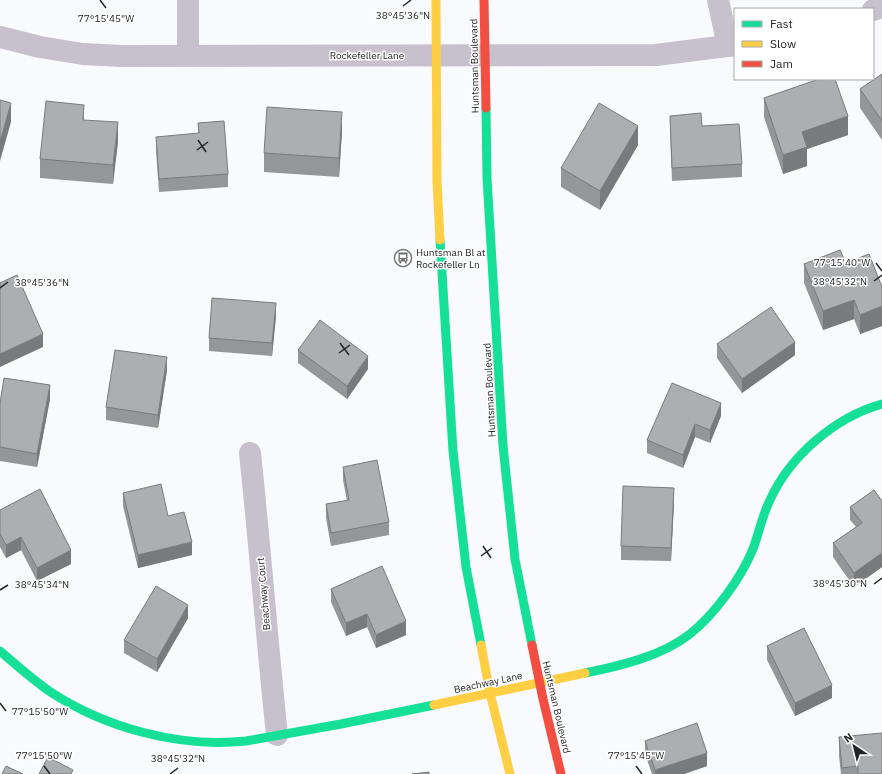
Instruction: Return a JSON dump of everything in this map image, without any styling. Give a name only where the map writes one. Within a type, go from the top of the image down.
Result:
[{"type":"street","points":[[188,0],[188,55]]},
{"type":"street","points":[[436,0],[437,181],[453,451],[466,567],[490,693],[510,774]]},
{"type":"street","name":"Huntsman Boulevard","points":[[484,0],[487,178],[503,446],[516,559],[540,682],[561,774]]},
{"type":"street","points":[[718,0],[731,46]]},
{"type":"street","name":"Rockefeller Lane","points":[[0,36],[40,47],[82,54],[122,56],[656,55],[731,46]]},
{"type":"street","name":"Beachway Lane","points":[[0,651],[37,683],[69,703],[103,720],[139,732],[189,741],[234,742],[342,725],[628,663],[656,652],[688,636],[714,611],[734,586],[752,550],[771,498],[785,474],[800,456],[828,431],[860,411],[882,404]]},
{"type":"street","name":"Beachway Court","points":[[250,453],[277,735]]},
{"type":"building","points":[[882,74],[882,121],[860,89]]},
{"type":"building","points":[[816,80],[835,80],[848,116],[802,132],[807,147],[783,155],[764,98]]},
{"type":"building","points":[[0,100],[11,103],[0,142]]},
{"type":"building","points":[[46,101],[84,105],[83,120],[118,122],[113,165],[40,159]]},
{"type":"building","points":[[599,103],[638,126],[600,191],[561,168]]},
{"type":"building","points":[[267,107],[342,112],[339,158],[264,153]]},
{"type":"building","points":[[701,113],[702,126],[739,124],[742,164],[672,168],[670,116]]},
{"type":"building","points":[[224,121],[228,174],[159,179],[156,137],[199,133],[198,123]]},
{"type":"building","points":[[840,250],[846,263],[869,254],[882,287],[882,306],[860,315],[854,300],[823,311],[804,264]]},
{"type":"building","points":[[17,275],[43,334],[0,354],[0,283]]},
{"type":"building","points":[[212,298],[276,303],[272,343],[209,338]]},
{"type":"building","points":[[771,307],[795,342],[742,379],[717,344]]},
{"type":"building","points":[[320,320],[368,356],[347,386],[298,350]]},
{"type":"building","points":[[115,350],[167,357],[158,415],[106,407]]},
{"type":"building","points":[[4,378],[50,385],[37,454],[0,447],[0,403]]},
{"type":"building","points":[[672,383],[721,403],[710,430],[695,424],[683,455],[647,440]]},
{"type":"building","points":[[377,460],[389,522],[331,533],[326,504],[349,500],[343,467]]},
{"type":"building","points":[[161,484],[168,516],[184,512],[192,542],[138,555],[123,493]]},
{"type":"building","points":[[623,486],[674,488],[671,548],[621,546]]},
{"type":"building","points":[[40,489],[71,550],[37,568],[21,537],[6,545],[0,534],[0,510]]},
{"type":"building","points":[[874,490],[882,501],[882,553],[854,573],[833,543],[862,523],[850,507]]},
{"type":"building","points":[[382,566],[406,621],[376,635],[367,614],[346,623],[331,589]]},
{"type":"building","points":[[156,586],[188,605],[157,659],[124,640]]},
{"type":"building","points":[[804,628],[832,685],[795,703],[767,646]]},
{"type":"building","points":[[697,723],[707,753],[655,770],[645,741]]},
{"type":"building","points":[[882,733],[882,774],[858,774],[858,766],[842,768],[839,737]]},
{"type":"building","points":[[48,757],[73,770],[71,774],[39,774]]},
{"type":"building","points":[[6,766],[23,774],[2,774]]},
{"type":"building","points":[[429,772],[429,774],[412,774]]},
{"type":"traffic: fast","points":[[486,108],[487,178],[503,446],[515,559],[532,645]]},
{"type":"traffic: fast","points":[[440,240],[453,451],[466,567],[481,645]]},
{"type":"traffic: fast","points":[[585,673],[612,667],[654,654],[679,642],[699,626],[718,606],[742,572],[753,549],[770,500],[789,468],[816,440],[831,428],[847,418],[882,404]]},
{"type":"traffic: fast","points":[[0,651],[30,677],[49,691],[71,704],[118,725],[169,738],[195,741],[246,741],[434,705]]},
{"type":"traffic: slow","points":[[436,0],[437,181],[440,240]]},
{"type":"traffic: slow","points":[[481,645],[490,693],[510,774]]},
{"type":"traffic: slow","points":[[434,705],[585,673]]},
{"type":"traffic: jam","points":[[484,0],[486,108]]},
{"type":"traffic: jam","points":[[532,645],[561,774]]},
{"type":"place","name":"Huntsman Bl at Rockefeller Ln","points":[[403,258]]}]
